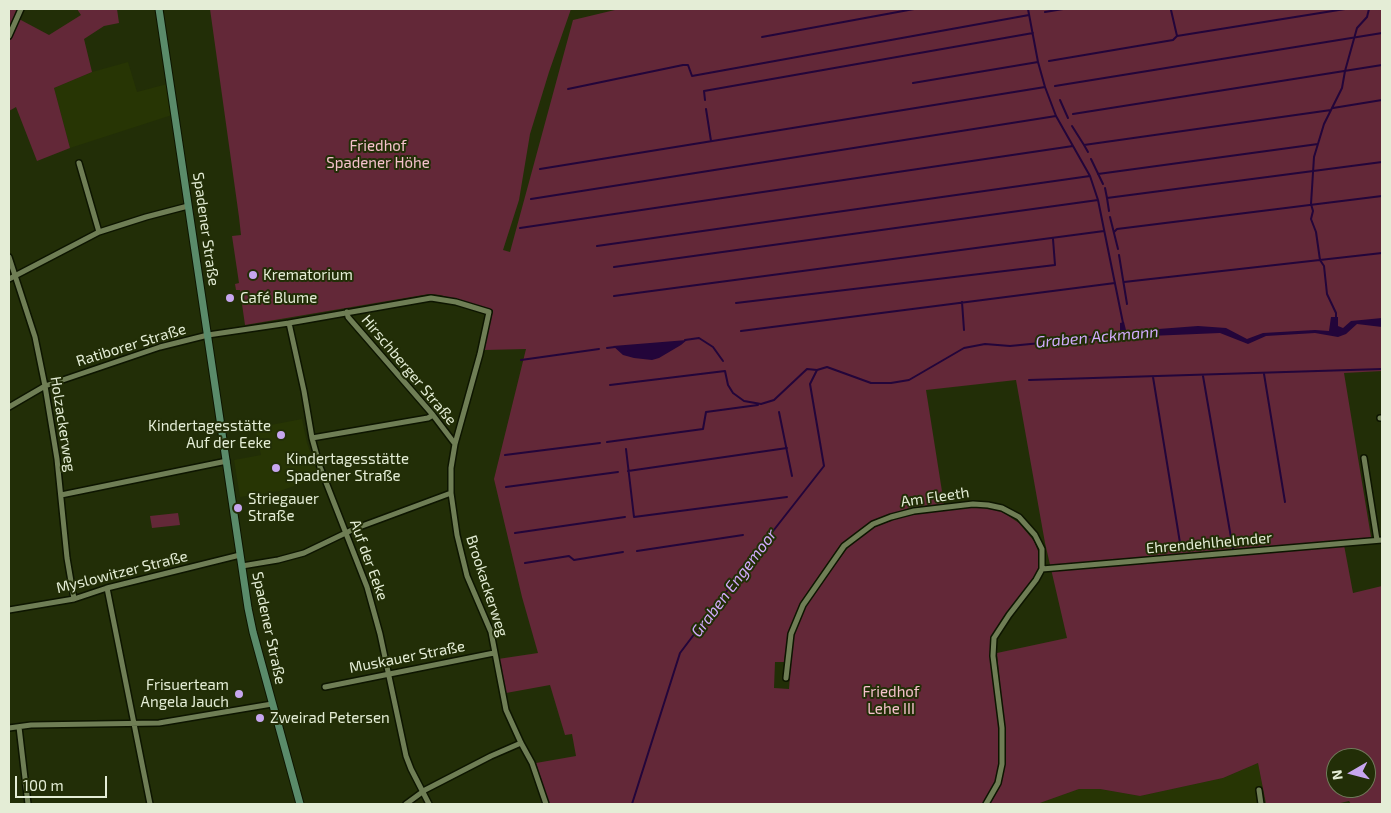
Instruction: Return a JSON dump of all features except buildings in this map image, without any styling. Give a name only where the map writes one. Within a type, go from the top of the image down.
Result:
[{"type":"street","points":[[9,36],[20,9]]},
{"type":"street","name":"Spadener Straße","points":[[159,9],[253,632],[300,804]]},
{"type":"street","points":[[79,163],[99,232]]},
{"type":"street","points":[[9,278],[99,232],[146,216],[188,206]]},
{"type":"street","name":"Holzackerweg","points":[[9,257],[36,337],[56,450],[67,558],[74,599]]},
{"type":"street","name":"Ratiborer Straße","points":[[9,407],[45,386],[160,347],[208,335],[431,298],[456,302],[489,312]]},
{"type":"street","name":"Hirschberger Straße","points":[[347,312],[348,317],[433,415],[454,444]]},
{"type":"street","name":"Brookackerweg","points":[[489,312],[480,354],[454,444],[450,468],[451,493],[456,535],[467,576],[491,632],[506,710],[521,744],[532,763],[546,804]]},
{"type":"street","name":"Auf der Eeke","points":[[289,323],[312,438],[320,468],[368,587],[406,756],[410,769],[429,804]]},
{"type":"street","points":[[312,438],[428,418],[433,415]]},
{"type":"street","name":"Ehrendehlhelmder","points":[[1042,569],[1380,540],[1364,458]]},
{"type":"street","points":[[61,495],[226,461]]},
{"type":"street","points":[[242,566],[278,560],[304,553],[354,529],[451,493]]},
{"type":"street","name":"Am Fleeth","points":[[786,678],[791,634],[803,604],[844,546],[873,524],[914,511],[943,507],[973,504],[1002,508],[1019,517],[1035,535],[1042,549],[1042,569]]},
{"type":"street","name":"Myslowitzer Straße","points":[[9,610],[74,599],[106,588],[240,555]]},
{"type":"street","points":[[986,804],[998,783],[1002,764],[1002,728],[992,656],[994,638],[1042,569]]},
{"type":"street","points":[[106,588],[150,804]]},
{"type":"street","name":"Muskauer Straße","points":[[325,687],[494,652]]},
{"type":"street","points":[[9,728],[159,723],[272,704]]},
{"type":"street","points":[[19,727],[28,804]]},
{"type":"street","points":[[406,804],[422,792],[491,756],[521,744]]},
{"type":"street","points":[[1259,790],[1261,804]]},
{"type":"shaded area","points":[[128,62],[137,92],[167,84],[172,115],[70,148],[54,88],[92,72]]},
{"type":"shaded area","points":[[1331,317],[1338,317],[1338,326],[1343,328],[1351,321],[1382,318],[1382,327],[1357,324],[1346,334],[1338,337],[1315,333],[1266,336],[1248,344],[1220,333],[1126,337],[1120,331],[1120,323],[1124,322],[1126,330],[1132,331],[1198,326],[1226,328],[1247,339],[1263,333],[1329,331]]},
{"type":"shaded area","points":[[687,340],[659,358],[652,360],[623,355],[613,346]]},
{"type":"shaded area","name":"Kindertagesstätte Spadener Straße","points":[[302,419],[307,443],[319,477],[280,491],[240,497],[234,460],[261,455],[255,428]]},
{"type":"shaded area","points":[[1258,763],[1266,804],[1037,804],[1079,789],[1100,789],[1140,796],[1223,778]]},
{"type":"green space","points":[[9,9],[23,9],[19,19],[49,35],[81,15],[77,9],[117,9],[119,23],[104,26],[84,39],[92,72],[54,88],[70,148],[37,161],[16,107],[9,111]]},
{"type":"green space","points":[[210,9],[571,9],[530,134],[519,200],[503,250],[510,252],[573,20],[619,9],[1382,9],[1382,371],[1344,373],[1372,543],[1344,545],[1353,593],[1382,586],[1382,804],[1351,804],[1349,801],[1336,804],[1266,804],[1258,763],[1223,778],[1140,796],[1100,789],[1079,789],[1037,804],[989,804],[1000,783],[1004,729],[997,653],[1067,638],[1045,543],[1016,380],[926,390],[944,504],[912,507],[874,521],[840,545],[802,600],[788,634],[784,662],[775,662],[774,688],[789,689],[793,634],[805,606],[849,546],[874,527],[910,514],[974,506],[1001,511],[1019,523],[1034,541],[1040,556],[1034,578],[1006,613],[992,638],[990,657],[1000,728],[1000,763],[997,779],[983,803],[549,804],[536,763],[576,756],[572,734],[565,735],[550,685],[506,693],[498,659],[538,653],[522,597],[494,479],[526,349],[484,350],[493,310],[440,295],[429,294],[245,325],[240,290],[236,290],[235,284],[239,283],[232,236],[241,235]]},
{"type":"green space","points":[[178,513],[180,525],[152,528],[150,516]]},
{"type":"waterway","points":[[762,37],[914,9]]},
{"type":"waterway","points":[[1028,9],[1038,62],[1045,87],[1056,116],[1090,176],[1098,200],[1123,323]]},
{"type":"waterway","points":[[1045,12],[1063,9]]},
{"type":"waterway","points":[[1049,61],[1173,40],[1177,36],[1345,9]]},
{"type":"waterway","points":[[1336,319],[1336,313],[1327,294],[1324,266],[1320,260],[1316,232],[1311,219],[1313,211],[1311,204],[1314,157],[1324,124],[1342,88],[1357,28],[1367,17],[1369,9]]},
{"type":"waterway","points":[[1171,10],[1177,36]]},
{"type":"waterway","points":[[568,89],[683,65],[688,65],[692,76],[1029,15]]},
{"type":"waterway","points":[[705,100],[704,91],[1033,33]]},
{"type":"waterway","points":[[1055,86],[1382,33]]},
{"type":"waterway","points":[[913,83],[1038,62]]},
{"type":"waterway","points":[[1073,114],[1382,65]]},
{"type":"waterway","points":[[540,169],[1045,87]]},
{"type":"waterway","points":[[1060,100],[1068,118]]},
{"type":"waterway","points":[[1333,108],[1382,100]]},
{"type":"waterway","points":[[706,109],[711,141]]},
{"type":"waterway","points":[[1088,152],[1084,145],[1331,110]]},
{"type":"waterway","points":[[531,199],[1056,116]]},
{"type":"waterway","points":[[1072,126],[1084,145]]},
{"type":"waterway","points":[[1098,174],[1318,144]]},
{"type":"waterway","points":[[520,228],[1073,146]]},
{"type":"waterway","points":[[1091,159],[1103,184]]},
{"type":"waterway","points":[[1109,211],[1107,198],[1382,162]]},
{"type":"waterway","points":[[597,246],[1090,176]]},
{"type":"waterway","points":[[1105,188],[1107,198]]},
{"type":"waterway","points":[[1114,232],[1117,229],[1382,196]]},
{"type":"waterway","points":[[614,267],[1098,200]]},
{"type":"waterway","points":[[1110,217],[1118,249]]},
{"type":"waterway","points":[[614,296],[1104,231]]},
{"type":"waterway","points":[[736,303],[1055,265],[1053,239]]},
{"type":"waterway","points":[[1124,282],[1382,253]]},
{"type":"waterway","points":[[1119,255],[1127,304]]},
{"type":"waterway","points":[[741,331],[1115,283]]},
{"type":"waterway","points":[[962,302],[964,330]]},
{"type":"waterway","name":"Graben Ackmann","points":[[610,385],[725,371],[728,385],[733,393],[744,401],[761,404],[774,400],[807,369],[817,370],[827,367],[871,383],[891,383],[909,380],[964,348],[985,344],[1010,346],[1123,333]]},
{"type":"waterway","points":[[685,340],[699,338],[713,347],[723,361]]},
{"type":"waterway","points":[[607,348],[615,347]]},
{"type":"waterway","points":[[521,360],[599,349]]},
{"type":"waterway","points":[[1029,380],[1382,369]]},
{"type":"waterway","name":"Graben Engemoor","points":[[632,804],[680,653],[824,466],[810,384],[817,370]]},
{"type":"waterway","points":[[1264,374],[1285,502]]},
{"type":"waterway","points":[[1203,376],[1233,549]]},
{"type":"waterway","points":[[1153,377],[1181,549]]},
{"type":"waterway","points":[[607,442],[703,429],[706,412],[758,405]]},
{"type":"waterway","points":[[779,412],[792,476]]},
{"type":"waterway","points":[[505,455],[600,443]]},
{"type":"waterway","points":[[628,471],[787,448]]},
{"type":"waterway","points":[[626,449],[634,517],[787,497]]},
{"type":"waterway","points":[[506,487],[618,472]]},
{"type":"waterway","points":[[515,533],[625,517]]},
{"type":"waterway","points":[[637,551],[743,535]]},
{"type":"waterway","points":[[525,563],[569,556],[574,560],[623,552]]},
{"type":"place","name":"Krematorium","points":[[253,275]]},
{"type":"place","name":"Café Blume","points":[[230,298]]},
{"type":"place","name":"Kindertagesstätte Auf der Eeke","points":[[281,435]]},
{"type":"place","name":"Kindertagesstätte Spadener Straße","points":[[276,468]]},
{"type":"place","name":"Striegauer Straße","points":[[238,508]]},
{"type":"place","name":"Frisuerteam Angela Jauch","points":[[239,694]]},
{"type":"place","name":"Zweirad Petersen","points":[[260,718]]},
{"type":"park label","name":"Friedhof Spadener Höhe","points":[[378,154]]},
{"type":"park label","name":"Friedhof Lehe III","points":[[891,700]]}]
